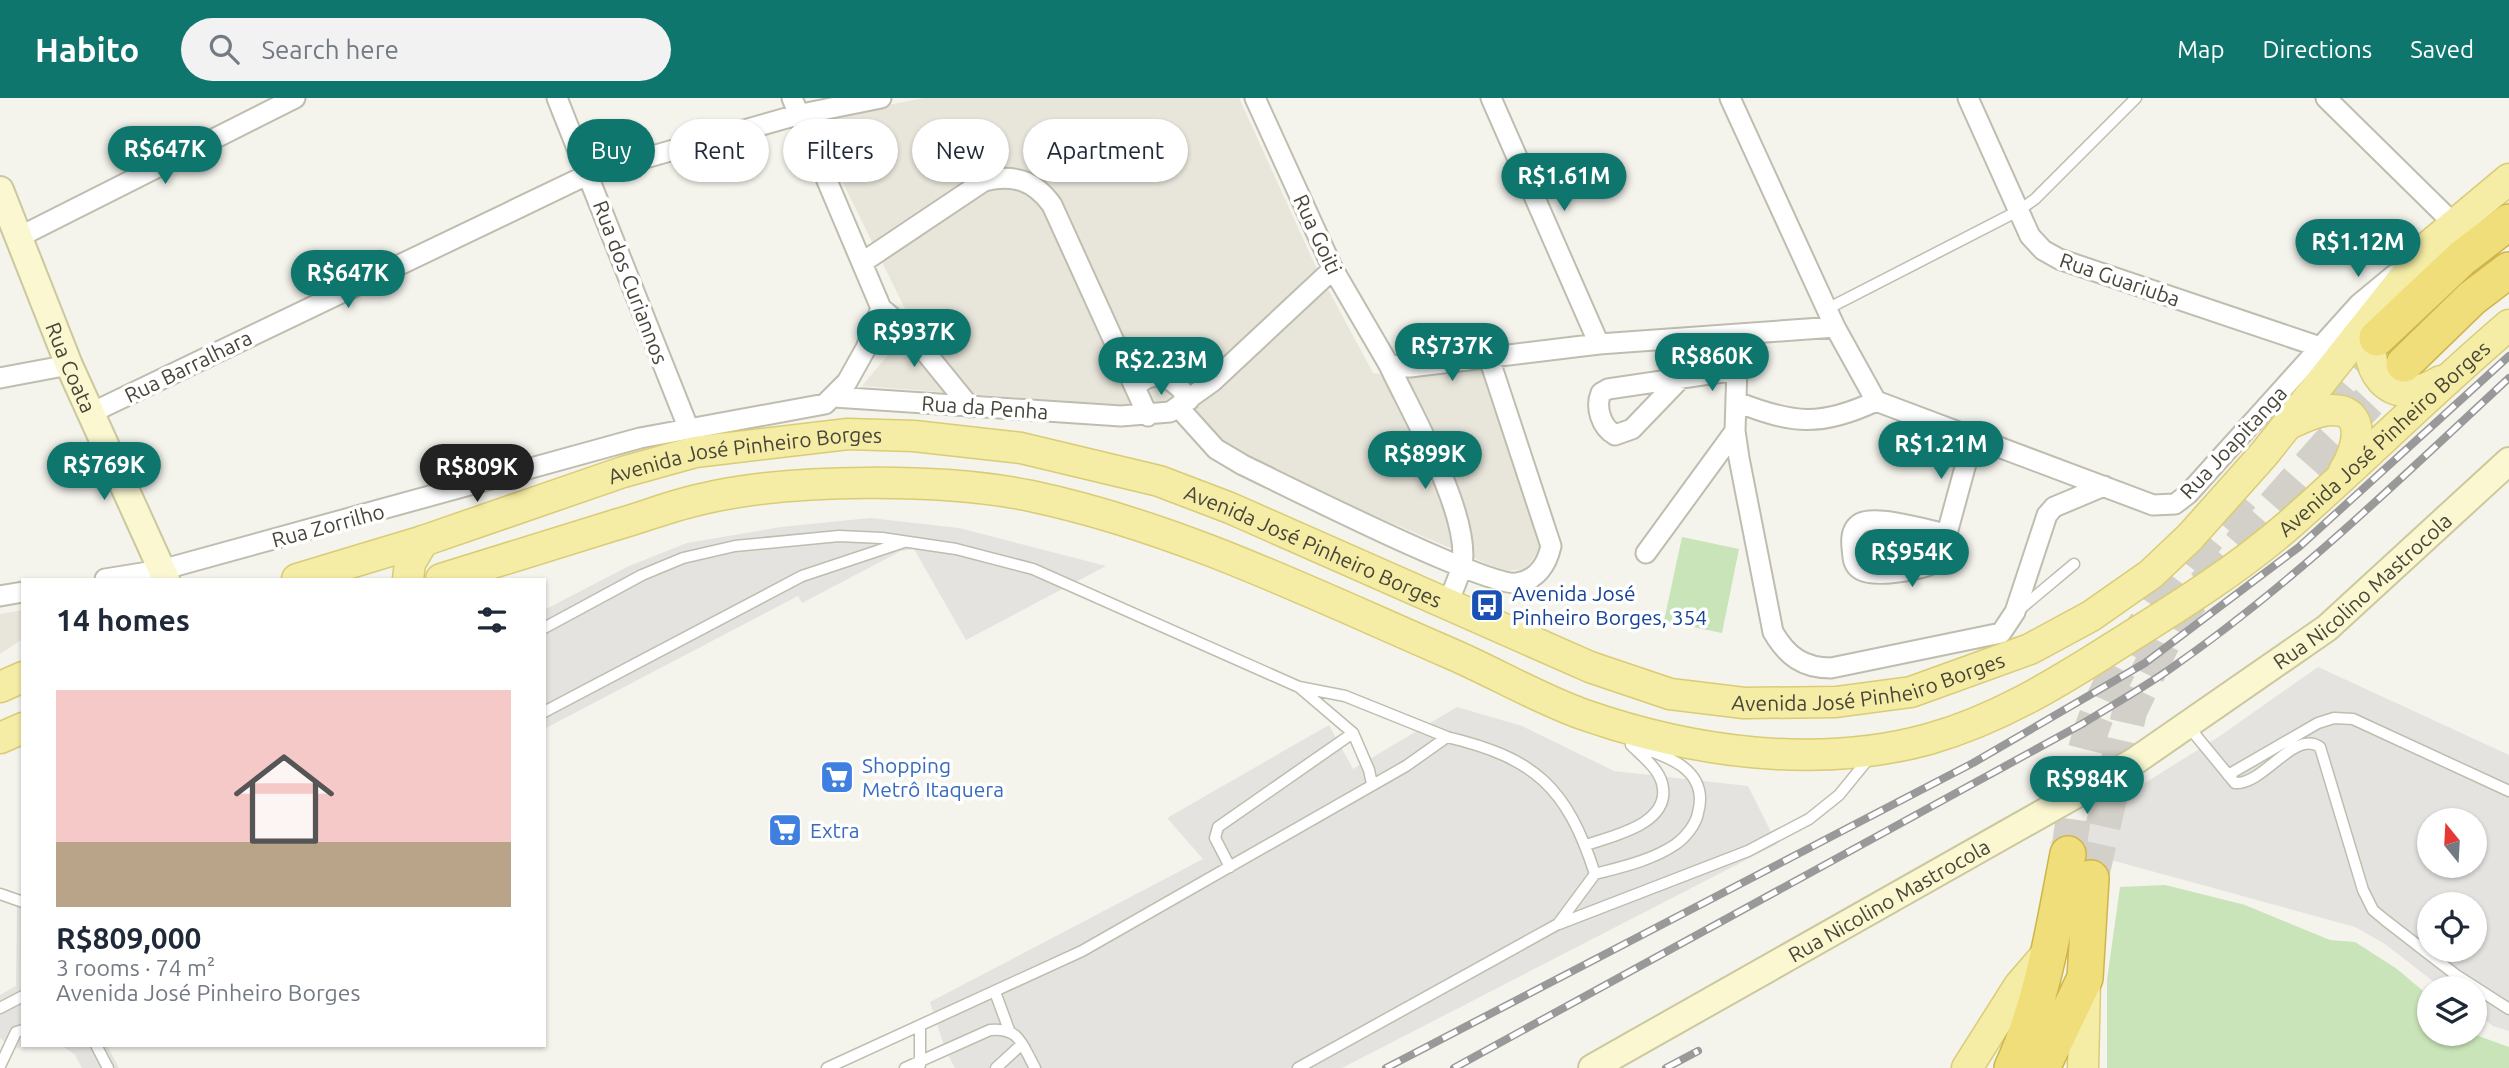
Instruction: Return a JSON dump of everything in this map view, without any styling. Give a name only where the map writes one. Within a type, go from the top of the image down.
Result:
[{"type":"highway","points":[[2378,324],[2509,222]]},
{"type":"highway","points":[[2404,364],[2473,298],[2509,270]]},
{"type":"highway","points":[[2012,1068],[2023,1044],[2049,951],[2079,866],[2085,978],[2042,1068]]},
{"type":"main road","name":"Avenida José Pinheiro Borges","points":[[304,578],[349,571],[423,541],[623,472],[695,452],[848,435],[915,436],[1021,448],[1159,481],[1230,508],[1590,667],[1670,694],[1744,703],[1836,702],[1911,692],[2030,649],[2091,616],[2132,588],[2190,537],[2378,324],[2429,246],[2453,223],[2509,179]]},
{"type":"main road","points":[[2378,324],[2369,335],[2368,350],[2371,365],[2380,378],[2396,388],[2417,389],[2451,374]]},
{"type":"main road","name":"Avenida José Pinheiro Borges","points":[[444,578],[703,498],[812,486],[923,484],[1027,495],[1149,526],[1278,577],[1577,712],[1654,736],[1729,750],[1805,754],[1877,750],[1928,739],[1996,716],[2053,686],[2232,570],[2288,526],[2451,374],[2509,325]]},
{"type":"main road","points":[[2289,424],[2322,411],[2341,411],[2351,416],[2357,428],[2356,445],[2337,480]]},
{"type":"main road","points":[[408,578],[410,563],[423,541]]},
{"type":"main road","points":[[0,687],[21,678]]},
{"type":"main road","points":[[0,738],[21,729]]},
{"type":"main road","points":[[1966,1068],[2019,986],[2049,951]]},
{"type":"main road","points":[[2082,1066],[2085,978]]},
{"type":"street","points":[[17,237],[295,98]]},
{"type":"street","name":"Rua dos Curiannos","points":[[557,98],[567,122]]},
{"type":"street","name":"Rua Barralhara","points":[[655,152],[795,106],[881,98]]},
{"type":"street","name":"Rua Goiti","points":[[1255,98],[1334,269],[1392,373],[1455,510],[1461,531],[1462,565]]},
{"type":"street","points":[[1491,98],[1599,344]]},
{"type":"street","points":[[1730,98],[1835,327],[1876,401],[1840,417],[1818,422],[1796,421],[1737,402]]},
{"type":"street","name":"Rua Guariuba","points":[[1968,98],[2030,236],[2043,250],[2059,259],[2320,347]]},
{"type":"street","points":[[2326,98],[2453,223]]},
{"type":"street","points":[[795,106],[881,309],[909,332],[970,407]]},
{"type":"street","points":[[863,262],[984,180],[1004,176],[1020,178],[1042,192],[1052,205],[1148,416]]},
{"type":"street","name":"Rua Barralhara","points":[[91,413],[572,182]]},
{"type":"street","name":"Rua dos Curiannos","points":[[592,182],[688,427]]},
{"type":"street","name":"Rua Coata","points":[[0,190],[69,365],[166,576]]},
{"type":"street","name":"Rua Joapitanga","points":[[1876,401],[2153,505],[2175,504],[2203,479],[2359,304],[2429,246]]},
{"type":"street","name":"Rua da Penha","points":[[834,397],[1148,416],[1184,404],[1334,269]]},
{"type":"street","points":[[834,397],[847,382],[866,348],[881,309]]},
{"type":"street","points":[[1392,373],[1410,367],[1599,344],[1835,327]]},
{"type":"street","points":[[1738,335],[1735,430],[1773,632],[1789,655],[1802,664],[1831,668],[1994,636],[2008,626],[2015,612],[2047,515],[2054,507],[2104,486]]},
{"type":"street","points":[[1135,386],[1163,374],[1173,380],[1184,404],[1216,449],[1243,465],[1462,565],[1497,580],[1517,583],[1532,577],[1543,568],[1552,547],[1489,358]]},
{"type":"street","points":[[0,378],[69,365]]},
{"type":"street","points":[[1682,377],[1736,370]]},
{"type":"street","name":"Rua Zorrilho","points":[[125,578],[166,576],[688,427],[802,410],[825,404],[834,397]]},
{"type":"street","points":[[1646,553],[1735,430]]},
{"type":"street","points":[[1946,534],[1875,521],[1862,522],[1855,527],[1852,537],[1853,561],[1862,571],[1874,574],[1927,567],[1940,559],[1973,438]]},
{"type":"street","name":"Rua Nicolino Mastrocola","points":[[1592,1068],[2123,768],[2188,725],[2327,628],[2509,461]]},
{"type":"street","points":[[1447,605],[1462,565]]},
{"type":"street","points":[[0,596],[21,592]]},
{"type":"lane","points":[[1827,309],[2018,211],[2035,199],[2136,98]]},
{"type":"lane","points":[[546,627],[636,578],[697,554],[782,539],[839,536],[908,541],[981,554],[1033,569],[1300,687],[1345,696],[1447,737],[1521,762],[1544,777],[1564,804],[1586,845],[1595,874]]},
{"type":"lane","points":[[546,711],[802,576],[908,541]]},
{"type":"lane","points":[[2015,612],[2074,564]]},
{"type":"lane","points":[[1300,687],[1353,733],[1372,784]]},
{"type":"lane","points":[[1577,712],[1631,745],[1656,771],[1662,784],[1662,798],[1657,811],[1641,825],[1586,845]]},
{"type":"lane","points":[[2228,775],[2318,723],[2334,718],[2353,719],[2509,791]]},
{"type":"lane","points":[[2188,725],[2235,783],[2254,779],[2291,749],[2304,744],[2320,747],[2363,890],[2373,910],[2456,975],[2509,1009]]},
{"type":"lane","points":[[1230,867],[1214,831],[1353,733]]},
{"type":"lane","points":[[827,1068],[1082,951],[1372,784],[1447,737]]},
{"type":"lane","points":[[1558,924],[1595,874],[1629,866],[1658,854],[1678,843],[1696,821],[1702,798],[1693,776],[1661,753],[1631,745]]},
{"type":"lane","points":[[1298,1068],[1558,924],[1748,851],[1808,819],[1839,795],[1877,750]]},
{"type":"lane","points":[[0,894],[21,901]]},
{"type":"lane","points":[[995,992],[1009,1030],[1022,1044],[1035,1068]]},
{"type":"lane","points":[[0,1008],[21,997]]},
{"type":"lane","points":[[920,1027],[920,1065]]},
{"type":"lane","points":[[905,1068],[920,1065],[990,1030],[1009,1030]]},
{"type":"lane","points":[[0,1066],[19,1031]]},
{"type":"lane","points":[[996,1068],[1022,1044]]},
{"type":"lane","points":[[97,1047],[108,1068]]},
{"type":"shaded area","points":[[924,98],[1239,98],[1315,265],[1373,373],[1402,378],[1485,369],[1543,544],[1526,569],[1504,571],[1310,488],[1229,448],[1194,411],[862,386],[913,325],[843,182],[898,182],[898,119],[817,119]]},
{"type":"shaded area","points":[[870,518],[959,528],[1106,566],[966,640],[914,549],[901,551],[802,603],[798,596],[546,728],[546,609],[629,566],[687,543],[781,527]]},
{"type":"shaded area","points":[[21,610],[21,640],[0,654],[0,614]]},
{"type":"shaded area","points":[[2318,667],[2509,755],[2509,1031],[2487,1021],[2487,976],[2426,976],[2385,944],[2355,927],[2049,843],[2220,736]]},
{"type":"shaded area","points":[[1457,707],[1522,726],[1614,771],[1748,786],[1777,844],[1342,1068],[955,1068],[945,1049],[930,1002],[1203,859],[1167,818],[1329,725],[1353,769]]},
{"type":"shaded area","points":[[21,898],[21,1046],[14,1050],[0,1038],[0,995],[16,986],[17,903]]},
{"type":"shaded area","points":[[64,1047],[108,1047],[119,1068],[82,1068],[75,1055]]},
{"type":"green space","points":[[1682,537],[1739,549],[1722,633],[1664,621]]},
{"type":"green space","points":[[2165,885],[2245,905],[2330,940],[2355,942],[2397,969],[2417,986],[2417,1046],[2487,1046],[2487,1039],[2509,1047],[2509,1068],[2107,1068],[2107,980],[2120,887]]},
{"type":"tunnel","points":[[2318,407],[2377,338]]},
{"type":"tunnel","points":[[2091,878],[2130,710],[2163,642],[2182,611],[2327,446],[2404,364]]},
{"type":"tunnel","points":[[2068,854],[2083,759],[2104,698],[2157,606],[2200,547],[2243,495]]},
{"type":"railway","points":[[1386,1068],[1973,763],[2145,663],[2299,547],[2509,356]]},
{"type":"railway","points":[[1454,1068],[2082,724],[2154,680],[2221,632],[2307,563],[2509,378]]},
{"type":"railway","points":[[1666,1068],[1698,1051]]},
{"type":"place","name":"Avenida José Pinheiro Borges, 354","points":[[1487,605]]},
{"type":"place","name":"Shopping Metrô Itaquera","points":[[837,777]]},
{"type":"place","name":"Extra","points":[[785,830]]}]
